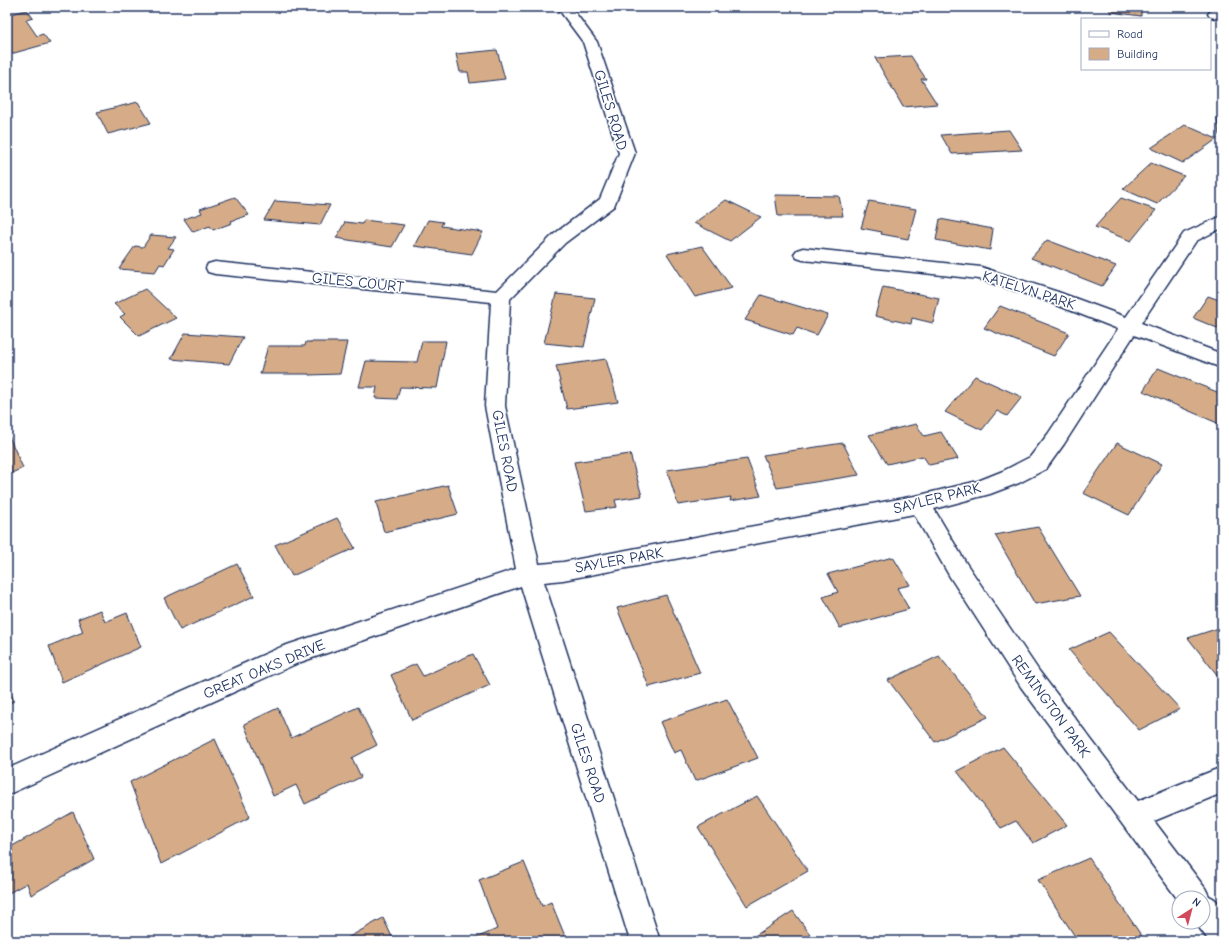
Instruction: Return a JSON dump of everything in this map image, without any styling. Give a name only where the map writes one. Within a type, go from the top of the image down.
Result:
[{"type":"street","name":"GILES ROAD","points":[[564,7],[590,42],[627,153],[608,202],[560,239],[501,297],[495,406],[528,574],[645,941]]},
{"type":"street","name":"SAYLER PARK","points":[[528,574],[586,567],[920,504],[982,488],[1004,480],[1038,463],[1056,439],[1130,325],[1190,237],[1222,221]]},
{"type":"street","name":"KATELYN PARK","points":[[803,254],[981,273],[1130,325],[1222,361]]},
{"type":"street","name":"GILES COURT","points":[[215,268],[501,297]]},
{"type":"street","name":"REMINGTON PARK","points":[[920,504],[958,570],[1030,679],[1189,890]]},
{"type":"street","name":"GREAT OAKS DRIVE","points":[[7,782],[290,655],[528,574]]},
{"type":"street","points":[[1133,816],[1222,780]]},
{"type":"street","points":[[1211,919],[1222,933]]},
{"type":"building","points":[[1110,7],[1141,7],[1141,16],[1110,12]]},
{"type":"building","points":[[27,10],[33,18],[26,20],[37,36],[43,34],[50,43],[7,55],[7,15]]},
{"type":"building","points":[[497,50],[505,79],[470,83],[468,72],[460,72],[456,54]]},
{"type":"building","points":[[911,56],[926,79],[921,79],[937,104],[903,107],[875,58]]},
{"type":"building","points":[[138,102],[151,123],[108,134],[97,112]]},
{"type":"building","points":[[1217,118],[1222,118],[1222,136],[1219,135]]},
{"type":"building","points":[[1185,125],[1217,139],[1183,163],[1151,148]]},
{"type":"building","points":[[1009,130],[1022,150],[952,154],[941,135]]},
{"type":"building","points":[[1151,163],[1184,176],[1157,204],[1123,189]]},
{"type":"building","points":[[775,195],[839,196],[843,216],[778,216]]},
{"type":"building","points":[[235,197],[249,215],[231,221],[232,223],[213,230],[210,226],[193,232],[184,219],[202,213],[200,209]]},
{"type":"building","points":[[1121,198],[1156,210],[1131,241],[1095,227]]},
{"type":"building","points":[[726,200],[761,217],[730,241],[694,223]]},
{"type":"building","points":[[275,201],[330,205],[320,225],[264,220]]},
{"type":"building","points":[[869,201],[916,209],[908,239],[881,234],[882,232],[861,228]]},
{"type":"building","points":[[940,219],[993,229],[990,250],[936,240]]},
{"type":"building","points":[[364,220],[404,225],[392,247],[336,238],[345,222],[362,224]]},
{"type":"building","points":[[428,220],[443,222],[441,226],[483,232],[472,254],[414,246]]},
{"type":"building","points":[[151,235],[176,237],[168,248],[174,249],[164,265],[160,264],[155,272],[119,269],[135,246],[143,247]]},
{"type":"building","points":[[1047,240],[1116,266],[1102,286],[1031,258]]},
{"type":"building","points":[[702,246],[732,288],[695,297],[667,254]]},
{"type":"building","points":[[883,287],[939,298],[933,323],[912,318],[911,324],[875,316]]},
{"type":"building","points":[[145,289],[176,318],[139,336],[120,317],[125,314],[114,304]]},
{"type":"building","points":[[556,294],[595,298],[584,347],[544,343]]},
{"type":"building","points":[[761,295],[828,315],[817,335],[797,328],[793,335],[745,320]]},
{"type":"building","points":[[1208,296],[1222,301],[1222,330],[1193,318]]},
{"type":"building","points":[[1000,306],[1069,333],[1054,356],[984,328]]},
{"type":"building","points":[[185,333],[243,337],[229,364],[171,359]]},
{"type":"building","points":[[422,341],[446,341],[437,388],[400,387],[397,399],[375,398],[377,387],[359,387],[366,361],[417,362]]},
{"type":"building","points":[[306,342],[347,342],[340,374],[260,374],[268,346],[305,346]]},
{"type":"building","points":[[606,359],[618,402],[567,409],[556,366]]},
{"type":"building","points":[[1158,368],[1222,394],[1222,425],[1143,391]]},
{"type":"building","points":[[975,376],[1022,397],[1007,416],[997,411],[982,430],[945,412]]},
{"type":"building","points":[[916,424],[924,436],[941,432],[958,459],[929,465],[923,456],[887,464],[869,435]]},
{"type":"building","points":[[7,432],[23,468],[7,475]]},
{"type":"building","points":[[843,443],[859,475],[777,488],[763,455]]},
{"type":"building","points":[[1117,443],[1162,464],[1129,515],[1083,493]]},
{"type":"building","points":[[630,454],[642,496],[615,500],[617,507],[586,511],[574,462]]},
{"type":"building","points":[[747,459],[761,496],[730,501],[731,497],[678,505],[667,470]]},
{"type":"building","points":[[448,485],[458,514],[384,532],[376,502]]},
{"type":"building","points":[[337,518],[355,548],[292,576],[275,545]]},
{"type":"building","points":[[1038,527],[1080,596],[1035,604],[995,535]]},
{"type":"building","points":[[893,557],[910,585],[897,588],[909,609],[840,628],[823,597],[838,592],[828,574]]},
{"type":"building","points":[[237,564],[254,596],[180,630],[164,598]]},
{"type":"building","points":[[666,595],[700,673],[649,687],[617,608]]},
{"type":"building","points":[[100,610],[105,622],[127,613],[141,647],[62,682],[49,646],[83,632],[78,619]]},
{"type":"building","points":[[1222,627],[1222,681],[1188,638]]},
{"type":"building","points":[[1109,632],[1180,709],[1139,730],[1069,650]]},
{"type":"building","points":[[473,654],[490,685],[412,720],[391,675],[416,664],[423,676]]},
{"type":"building","points":[[939,656],[988,717],[935,742],[888,680]]},
{"type":"building","points":[[7,683],[14,701],[7,704]]},
{"type":"building","points":[[727,699],[758,758],[695,781],[681,750],[674,753],[660,722]]},
{"type":"building","points":[[358,707],[377,745],[352,758],[361,777],[305,804],[296,785],[273,796],[244,724],[278,708],[291,738]]},
{"type":"building","points":[[215,739],[250,817],[161,864],[130,782]]},
{"type":"building","points":[[1003,747],[1067,825],[1033,843],[1016,821],[1001,828],[957,771]]},
{"type":"building","points":[[757,796],[808,871],[747,906],[698,827]]},
{"type":"building","points":[[73,812],[94,859],[31,895],[27,883],[7,894],[7,849]]},
{"type":"building","points":[[1089,858],[1145,941],[1078,941],[1038,880]]},
{"type":"building","points":[[524,862],[542,906],[551,902],[567,941],[469,941],[497,929],[479,880]]},
{"type":"building","points":[[793,911],[815,941],[747,941]]},
{"type":"building","points":[[383,918],[394,941],[342,941]]}]
